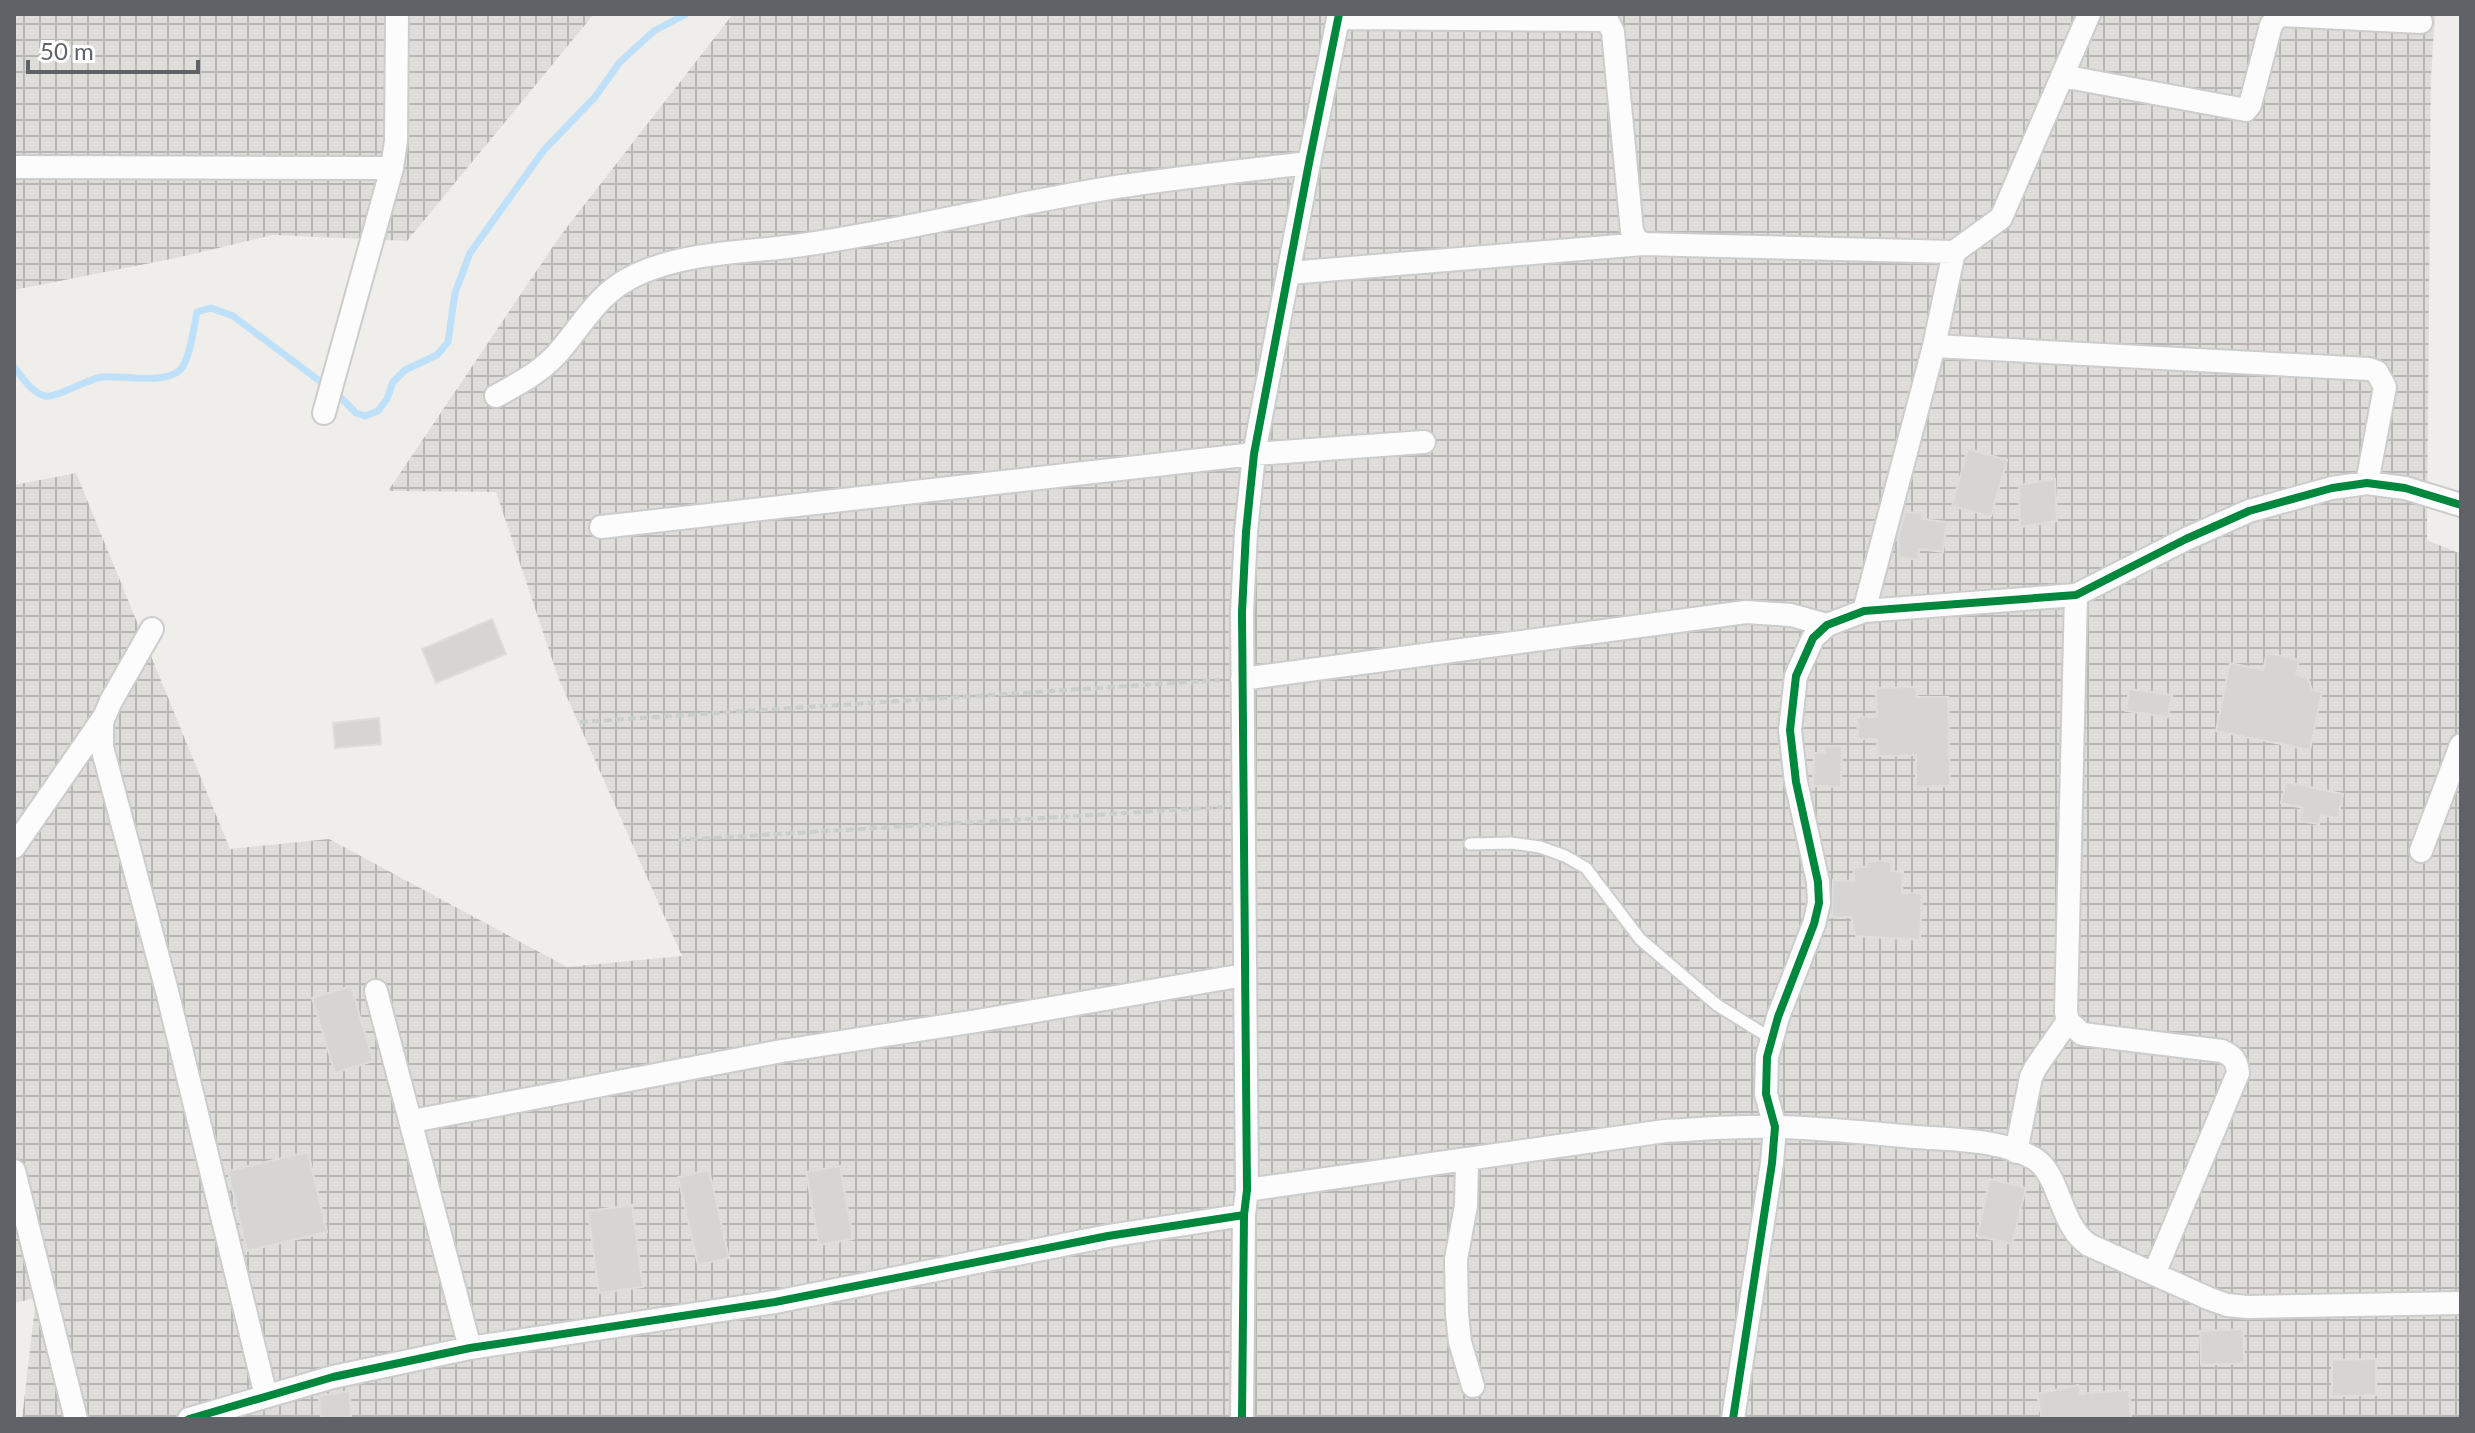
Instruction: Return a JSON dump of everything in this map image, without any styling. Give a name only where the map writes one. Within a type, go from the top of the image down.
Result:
[{"type":"street","points":[[324,413],[392,168],[396,141],[397,14]]},
{"type":"street","points":[[1289,273],[1643,244],[1954,252],[2001,218],[2089,14]]},
{"type":"street","points":[[1242,1419],[1244,1215],[1247,1190],[1242,679],[1246,532],[1254,454],[1339,16],[1607,20],[1613,32],[1632,231],[1643,244]]},
{"type":"street","points":[[2062,76],[2246,110],[2250,105],[2271,25],[2277,17],[2421,22]]},
{"type":"street","points":[[496,396],[530,377],[554,356],[598,301],[617,285],[639,273],[705,256],[801,245],[1122,186],[1309,163]]},
{"type":"street","points":[[14,167],[392,168]]},
{"type":"street","points":[[1864,611],[1934,346],[1954,252]]},
{"type":"street","points":[[1934,346],[2369,369],[2377,372],[2385,387],[2367,483]]},
{"type":"street","points":[[601,527],[1254,454],[1424,442]]},
{"type":"street","points":[[1733,1419],[1772,1163],[1775,1127],[1766,1094],[1767,1057],[1819,903],[1818,882],[1796,782],[1790,730],[1796,676],[1813,638],[1827,625],[1864,611],[2076,595],[2249,511],[2332,488],[2367,483],[2405,488],[2461,505]]},
{"type":"street","points":[[2076,595],[2068,1021],[2082,1034],[2222,1051],[2231,1055],[2238,1065],[2238,1073],[2154,1274]]},
{"type":"street","points":[[1242,679],[1746,612],[1791,615],[1827,625]]},
{"type":"street","points":[[14,847],[104,718],[152,629]]},
{"type":"street","points":[[104,718],[102,747],[109,778],[167,991],[266,1396]]},
{"type":"street","points":[[2421,851],[2461,745]]},
{"type":"street","points":[[412,1121],[782,1051],[992,1019],[1244,975]]},
{"type":"street","points":[[376,991],[470,1348]]},
{"type":"street","points":[[2016,1152],[2031,1077],[2068,1021]]},
{"type":"street","points":[[1247,1190],[1665,1131],[1723,1127],[1775,1127],[1987,1143],[2036,1160],[2045,1168],[2079,1238],[2227,1305],[2461,1303]]},
{"type":"street","points":[[1467,1160],[1466,1206],[1456,1259],[1457,1314],[1460,1342],[1473,1386]]},
{"type":"street","points":[[14,1171],[76,1419]]},
{"type":"street","points":[[189,1419],[218,1415],[266,1396],[333,1377],[470,1348],[775,1302],[1108,1236],[1244,1215]]},
{"type":"lane","points":[[1470,844],[1511,843],[1540,847],[1586,868],[1640,939],[1717,1005],[1772,1039]]},
{"type":"path","points":[[580,722],[1242,679]]},
{"type":"path","points":[[678,840],[1243,806]]},
{"type":"shaded area","points":[[14,14],[594,14],[407,241],[273,235],[14,290]]},
{"type":"shaded area","points":[[733,14],[2435,14],[2431,77],[2427,540],[2461,554],[2461,1419],[22,1419],[36,1298],[14,1303],[14,485],[76,473],[230,849],[329,839],[567,967],[682,956],[558,677],[496,492],[388,491],[560,236]]},
{"type":"building","points":[[1968,449],[2007,460],[1991,516],[1952,506]]},
{"type":"building","points":[[2055,479],[2057,521],[2020,527],[2019,485]]},
{"type":"building","points":[[1905,512],[1921,513],[1923,519],[1947,522],[1943,552],[1919,549],[1918,560],[1898,557],[1897,540]]},
{"type":"building","points":[[492,619],[506,654],[436,683],[422,649]]},
{"type":"building","points":[[2267,653],[2299,660],[2296,675],[2308,678],[2312,690],[2322,692],[2310,750],[2216,731],[2230,663],[2263,670]]},
{"type":"building","points":[[1916,687],[1917,697],[1948,697],[1950,786],[1916,787],[1916,755],[1878,756],[1877,739],[1858,739],[1857,717],[1877,717],[1876,688]]},
{"type":"building","points":[[2129,689],[2172,695],[2168,717],[2126,711]]},
{"type":"building","points":[[379,718],[381,744],[335,748],[333,723]]},
{"type":"building","points":[[1824,746],[1842,746],[1841,787],[1813,786],[1814,753],[1825,753]]},
{"type":"building","points":[[2286,782],[2343,794],[2338,818],[2321,815],[2319,824],[2300,821],[2303,808],[2281,803]]},
{"type":"building","points":[[1868,861],[1891,861],[1891,871],[1903,872],[1902,893],[1922,893],[1920,940],[1856,936],[1851,917],[1832,917],[1833,880],[1854,881],[1854,867],[1867,867]]},
{"type":"building","points":[[351,986],[373,1061],[335,1073],[312,998]]},
{"type":"building","points":[[308,1152],[327,1232],[247,1251],[228,1171]]},
{"type":"building","points":[[840,1166],[853,1239],[819,1245],[806,1172]]},
{"type":"building","points":[[709,1170],[729,1258],[698,1265],[678,1177]]},
{"type":"building","points":[[1990,1179],[2026,1188],[2012,1244],[1977,1236]]},
{"type":"building","points":[[632,1205],[643,1287],[599,1293],[588,1211]]},
{"type":"building","points":[[2243,1329],[2244,1363],[2201,1365],[2200,1331]]},
{"type":"building","points":[[2376,1359],[2376,1395],[2332,1396],[2332,1360]]},
{"type":"building","points":[[2078,1385],[2080,1394],[2129,1390],[2131,1419],[2042,1419],[2037,1394]]},
{"type":"building","points":[[350,1391],[351,1419],[321,1419],[319,1396]]},
{"type":"waterway","points":[[14,367],[32,388],[45,396],[56,395],[102,377],[154,378],[173,375],[186,359],[197,312],[211,308],[233,316],[337,394],[356,413],[365,416],[378,411],[387,399],[393,382],[405,370],[437,355],[448,342],[455,293],[470,253],[544,150],[595,97],[620,62],[654,31],[686,14]]},
{"type":"cycle path","points":[[1242,1419],[1244,1215],[1247,1190],[1242,612],[1246,532],[1254,454],[1339,14]]},
{"type":"cycle path","points":[[1733,1419],[1772,1163],[1775,1127],[1766,1094],[1767,1057],[1819,903],[1818,882],[1796,782],[1790,730],[1796,676],[1813,638],[1827,625],[1864,611],[2076,595],[2249,511],[2332,488],[2367,483],[2405,488],[2461,505]]},
{"type":"cycle path","points":[[189,1419],[333,1377],[470,1348],[775,1302],[1108,1236],[1244,1215]]}]
